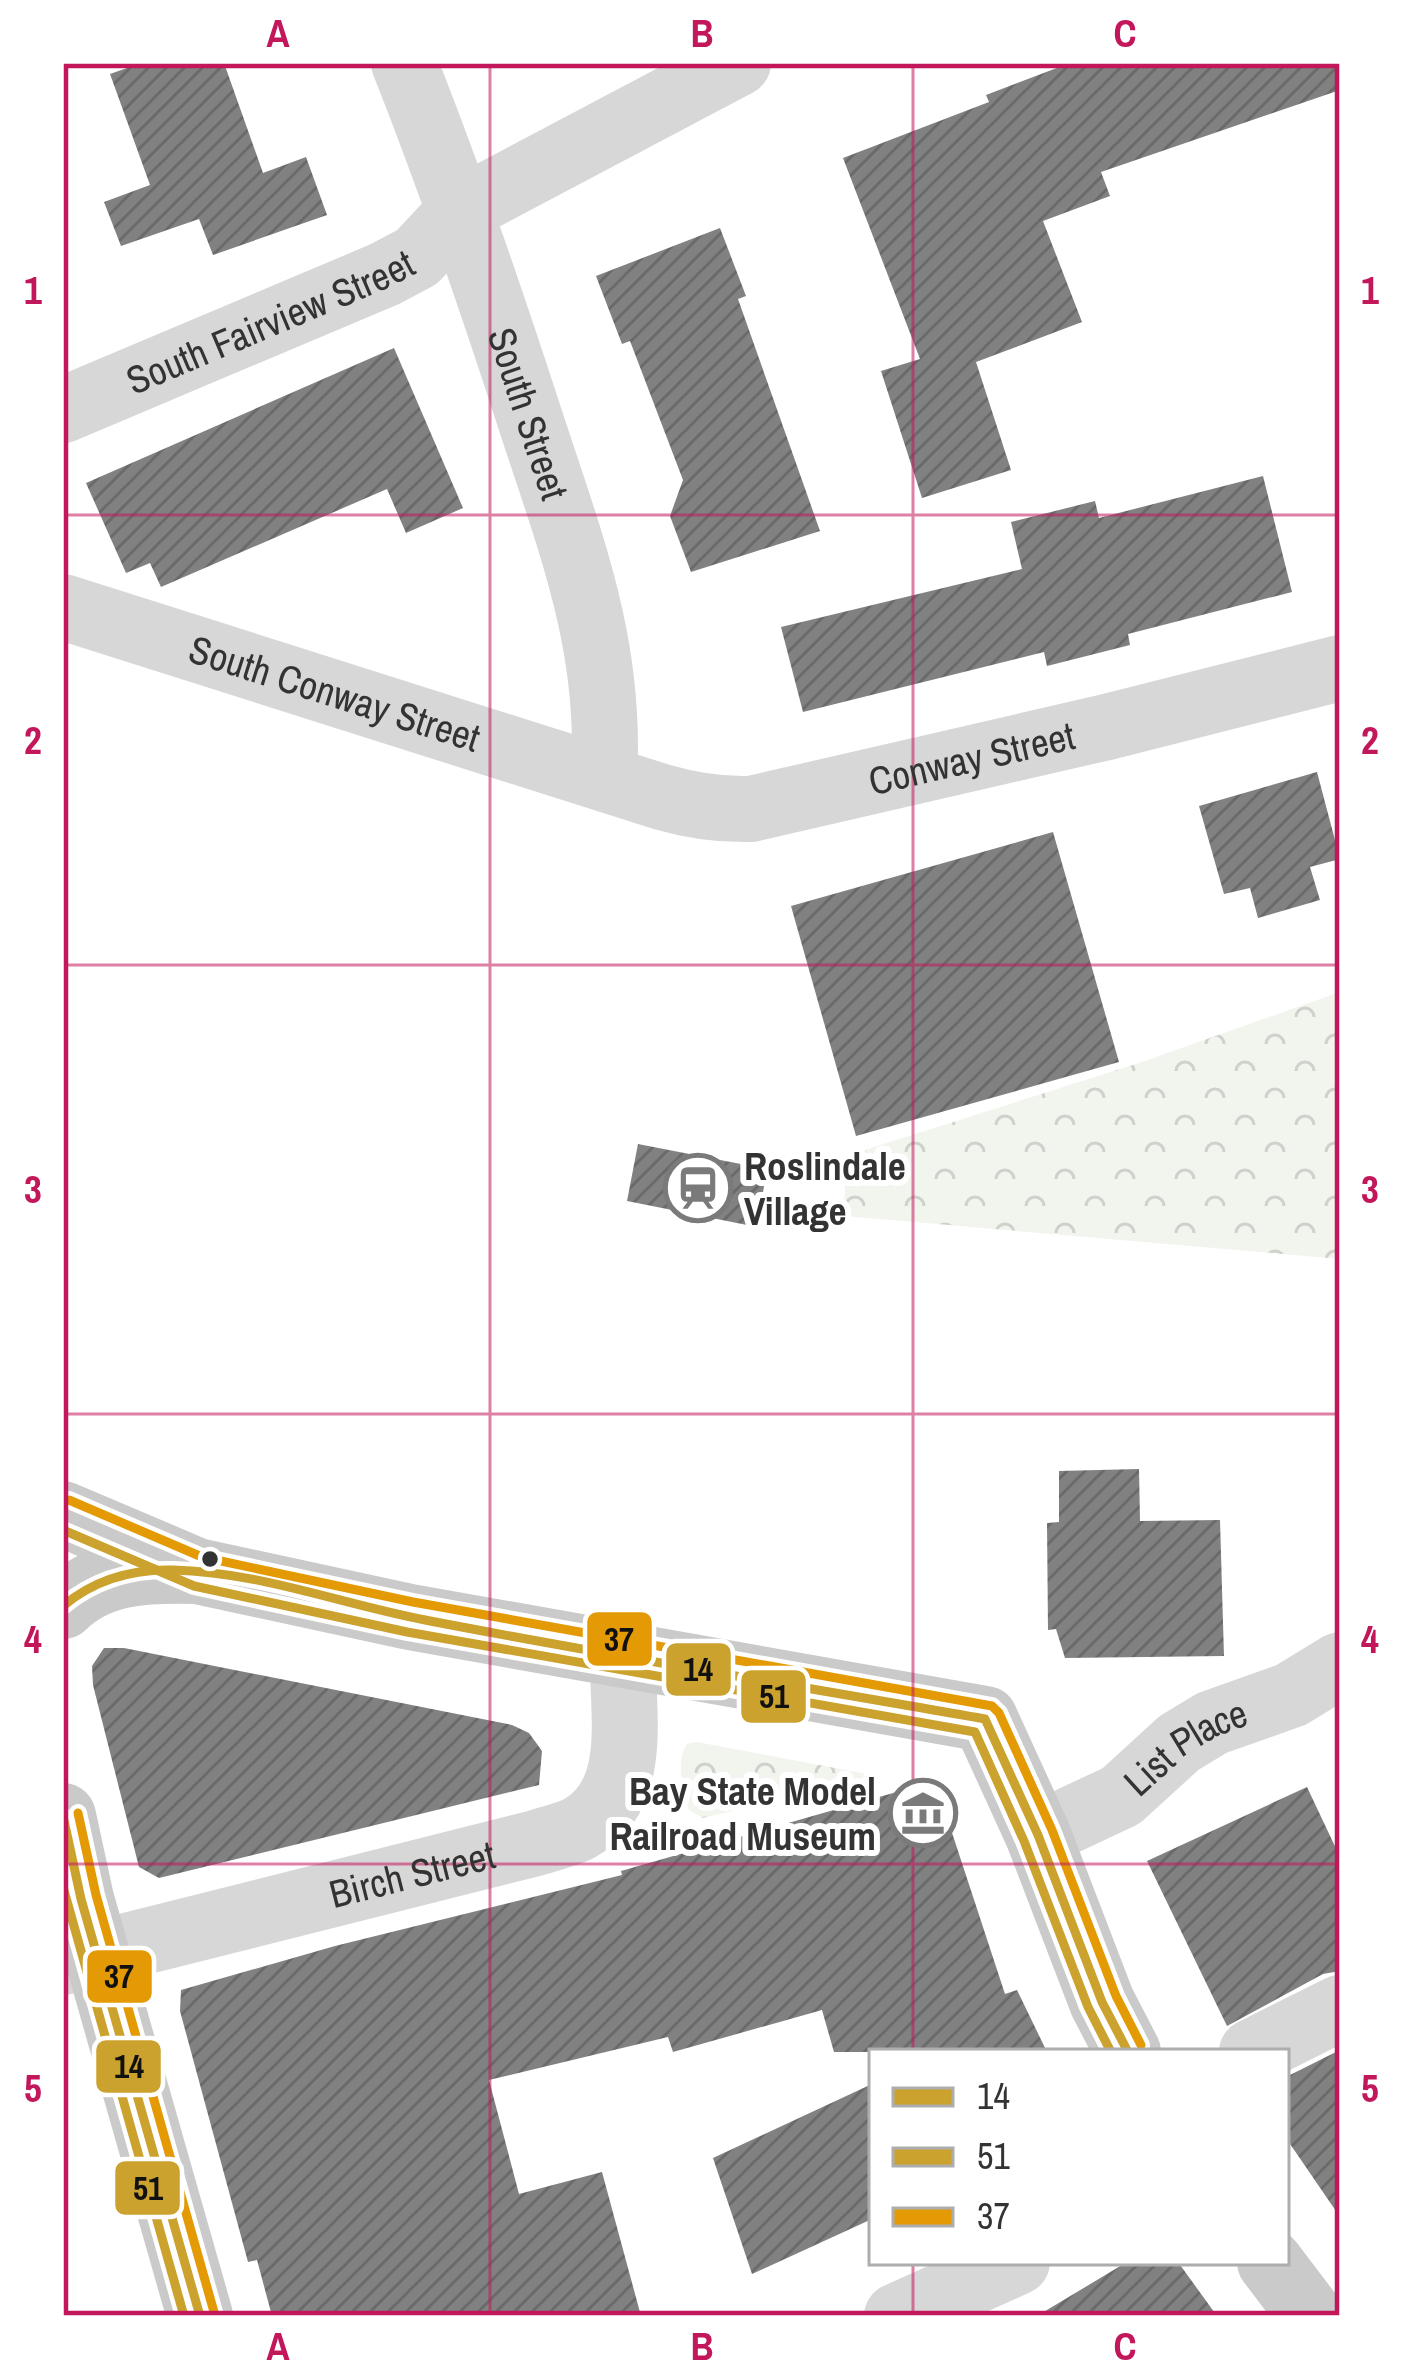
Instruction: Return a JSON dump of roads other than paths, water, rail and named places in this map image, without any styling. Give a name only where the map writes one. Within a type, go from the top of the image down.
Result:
[{"type":"main road","points":[[63,1514],[196,1571]]},
{"type":"main road","points":[[63,1606],[86,1588],[113,1576],[196,1571],[623,1657],[985,1719],[1039,1835],[1102,2002],[1126,2049]]},
{"type":"main road","points":[[63,1816],[80,1958],[200,2316]]},
{"type":"main road","points":[[1272,2265],[1311,2316]]},
{"type":"street","name":"South Street","points":[[404,63],[462,209],[598,640],[608,726],[604,777]]},
{"type":"street","name":"South Fairview Street","points":[[63,410],[386,274],[417,257],[462,209],[738,63]]},
{"type":"street","name":"South Conway Street","points":[[63,607],[604,777]]},
{"type":"street","name":"Conway Street","points":[[604,777],[697,808],[752,808],[1340,668]]},
{"type":"street","name":"Birch Street","points":[[80,1958],[580,1828],[607,1807],[620,1781],[623,1657]]},
{"type":"street","name":"List Place","points":[[1039,1835],[1121,1796],[1180,1743],[1213,1723],[1291,1695],[1340,1665]]},
{"type":"street","points":[[1258,2049],[1340,2008]]},
{"type":"street","points":[[897,2316],[1010,2265]]},
{"type":"place","name":"Roslindale Village","points":[[698,1188]]},
{"type":"place","name":"Bay State Model Railroad Museum","points":[[923,1813]]}]
